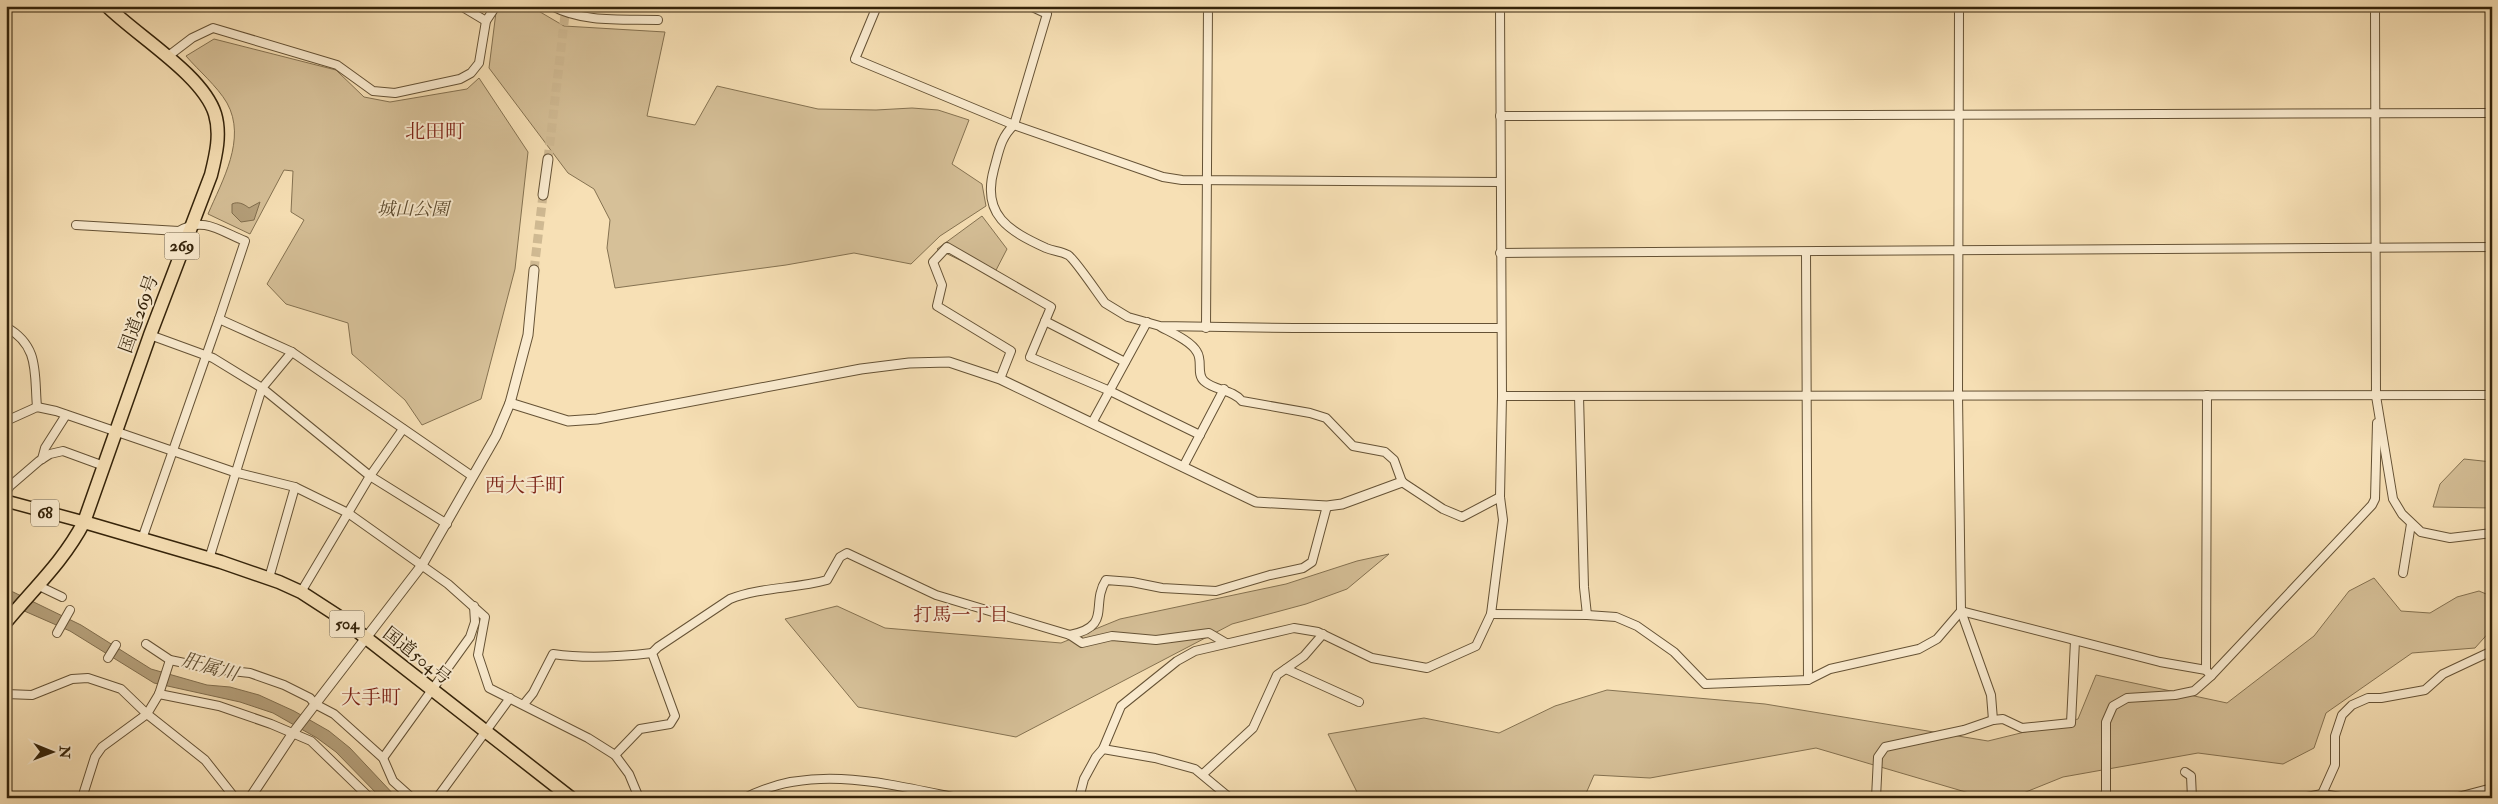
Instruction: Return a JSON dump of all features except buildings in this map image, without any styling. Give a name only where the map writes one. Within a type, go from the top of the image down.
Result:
[{"type":"highway","name":"国道269号","points":[[8,620],[70,548],[84,522],[217,153],[218,128],[210,103],[199,87],[108,6]]},
{"type":"highway","name":"国道504号","points":[[84,522],[269,578],[301,592],[338,616],[572,798]]},
{"type":"main road","name":"68","points":[[6,502],[84,522]]},
{"type":"street","points":[[461,6],[486,21]]},
{"type":"street","points":[[167,57],[192,38],[214,28],[337,65],[374,91],[395,93],[460,78],[471,73],[479,63],[486,21],[496,6]]},
{"type":"street","points":[[552,6],[568,14],[591,18],[658,20]]},
{"type":"street","points":[[877,6],[855,59],[1014,126],[1163,177],[1182,180],[1500,182]]},
{"type":"street","points":[[1030,6],[1047,14],[1014,126],[1004,135],[993,173],[992,206],[998,217],[1014,232],[1068,255],[1104,303],[1128,317],[1160,326],[1206,328],[1500,328]]},
{"type":"street","points":[[1206,328],[1208,6]]},
{"type":"street","points":[[1079,798],[1084,779],[1096,757],[1104,750],[1121,706],[1176,662],[1195,651],[1294,628],[1304,628],[1323,634],[1372,658],[1427,668],[1476,646],[1492,614],[1503,520],[1500,496],[1502,396],[1500,328],[1500,6]]},
{"type":"street","points":[[1959,6],[1958,396],[1961,611],[1991,695],[1993,720]]},
{"type":"street","points":[[2103,798],[2106,792],[2106,722],[2113,706],[2128,698],[2175,695],[2194,691],[2376,499],[2375,6]]},
{"type":"street","points":[[1500,116],[2492,113]]},
{"type":"street","points":[[542,195],[548,159]]},
{"type":"street","points":[[76,225],[180,231],[191,224],[201,223],[244,241],[219,319],[142,539]]},
{"type":"street","points":[[1000,379],[1011,351],[937,306],[942,285],[933,262],[947,247],[1051,307],[1030,357],[1110,391],[1200,435]]},
{"type":"street","points":[[1500,253],[2492,247]]},
{"type":"street","points":[[1806,252],[1808,680]]},
{"type":"street","points":[[250,798],[315,704],[422,565],[496,436],[510,403],[528,335],[534,270]]},
{"type":"street","points":[[219,319],[292,352],[472,476]]},
{"type":"street","points":[[1045,321],[1125,362]]},
{"type":"street","points":[[1092,423],[1147,322]]},
{"type":"street","points":[[1160,326],[1197,350],[1201,362],[1200,375],[1204,382],[1236,394],[1242,401],[1310,413],[1326,418],[1353,446],[1385,452],[1394,460],[1402,482],[1443,509],[1462,516],[1500,496]]},
{"type":"street","points":[[6,327],[25,340],[30,348],[34,364],[37,407]]},
{"type":"street","points":[[150,335],[206,355],[262,388],[370,476],[447,524]]},
{"type":"street","points":[[209,559],[234,472],[262,388],[292,352]]},
{"type":"street","points":[[510,403],[568,421],[598,419],[861,369],[909,363],[949,362],[1000,379],[1256,502],[1327,506],[1342,504],[1402,482]]},
{"type":"street","points":[[1183,467],[1224,389]]},
{"type":"street","points":[[2207,395],[2209,673]]},
{"type":"street","points":[[1502,396],[2492,396]]},
{"type":"street","points":[[1579,396],[1584,587],[1587,615]]},
{"type":"street","points":[[6,421],[37,407],[234,472],[295,487],[348,514],[422,565],[485,617],[478,655],[489,688],[499,695],[524,704],[588,738],[615,755],[629,774],[639,798]]},
{"type":"street","points":[[2377,413],[2384,436],[2393,500],[2411,524],[2421,532],[2450,538],[2492,533]]},
{"type":"street","points":[[42,459],[45,448],[66,415]]},
{"type":"street","points":[[301,592],[370,476],[403,429]]},
{"type":"street","points":[[6,492],[50,454],[63,451],[104,466]]},
{"type":"street","points":[[269,578],[295,487]]},
{"type":"street","points":[[1070,635],[1089,628],[1099,617],[1101,588],[1106,580],[1132,582],[1162,588],[1216,591],[1270,574],[1304,568],[1312,562],[1327,506]]},
{"type":"street","points":[[2403,573],[2411,524]]},
{"type":"street","points":[[524,704],[533,693],[553,654],[585,658],[624,657],[652,653],[681,630],[730,599],[742,594],[827,580],[840,557],[847,553],[936,595],[1070,635],[1082,643],[1112,636],[1156,640],[1209,633],[1226,643]]},
{"type":"street","points":[[37,587],[62,597]]},
{"type":"street","points":[[383,758],[470,637],[475,622],[474,606]]},
{"type":"street","points":[[57,633],[70,610]]},
{"type":"street","points":[[1961,611],[2209,673]]},
{"type":"street","points":[[1492,614],[1616,617],[1637,626],[1674,652],[1705,684],[1808,680],[1830,669],[1919,649],[1937,639],[1961,611]]},
{"type":"street","points":[[1203,774],[1253,728],[1278,675],[1304,656],[1323,634]]},
{"type":"street","points":[[1876,798],[1878,757],[1885,747],[1964,730],[1993,720],[2003,719],[2022,728],[2071,723],[2075,641]]},
{"type":"street","points":[[146,644],[170,661],[250,673],[284,685],[310,698],[315,704],[334,714],[383,758],[393,781],[412,798]]},
{"type":"street","points":[[108,658],[116,645]]},
{"type":"street","points":[[2322,794],[2335,765],[2336,736],[2342,715],[2352,705],[2368,698],[2381,698],[2425,690],[2444,674],[2492,651]]},
{"type":"street","points":[[615,755],[640,730],[670,724],[675,716],[652,653]]},
{"type":"street","points":[[82,798],[95,757],[102,747],[147,714],[160,692],[170,661]]},
{"type":"street","points":[[1286,669],[1359,702]]},
{"type":"street","points":[[6,694],[32,696],[72,679],[88,678],[121,689],[147,714],[205,760],[235,798]]},
{"type":"street","points":[[160,692],[219,706],[311,741],[370,798]]},
{"type":"street","points":[[437,798],[480,741],[484,730],[510,698]]},
{"type":"street","points":[[1104,750],[1155,758],[1195,769],[1230,798]]},
{"type":"street","points":[[2185,772],[2191,776],[2192,798]]},
{"type":"street","points":[[745,798],[782,783],[809,779],[849,780],[957,798]]},
{"type":"street","points":[[2454,798],[2492,788]]},
{"type":"street","points":[[2302,798],[2322,794],[2347,798]]},
{"type":"green space","points":[[507,6],[530,6],[564,26],[665,32],[647,116],[695,125],[717,86],[818,109],[876,110],[912,108],[938,110],[969,120],[952,164],[982,184],[986,206],[940,236],[911,264],[854,253],[786,265],[615,288],[607,248],[610,220],[594,189],[568,173],[489,68],[496,12]]},
{"type":"green space","name":"城山公園","points":[[214,39],[336,70],[364,97],[390,102],[467,89],[479,78],[528,152],[515,269],[481,399],[422,425],[405,400],[352,354],[348,323],[286,304],[267,284],[304,220],[291,212],[293,171],[284,170],[250,234],[208,214],[230,160],[234,131],[227,103],[186,56]]},
{"type":"green space","points":[[982,216],[1007,249],[993,276],[937,249]]},
{"type":"green space","points":[[2464,459],[2492,462],[2492,508],[2433,507],[2440,484]]},
{"type":"green space","points":[[1389,554],[1347,589],[1306,604],[1232,624],[1016,737],[858,707],[785,619],[837,606],[885,628],[1061,643],[1120,619],[1286,584],[1357,561]]},
{"type":"green space","points":[[2374,578],[2401,611],[2430,613],[2457,597],[2479,591],[2491,596],[2492,629],[2475,648],[2412,653],[2326,713],[2314,748],[2283,764],[2198,753],[2063,777],[2011,798],[1986,798],[1816,748],[1650,778],[1594,775],[1584,798],[1360,798],[1328,734],[1424,718],[1499,733],[1555,706],[1607,690],[1765,704],[1988,741],[2078,719],[2096,675],[2227,703],[2314,636],[2349,591]]},
{"type":"shaded area","points":[[260,202],[254,220],[241,222],[232,213],[232,204],[241,203],[249,208]]},
{"type":"shaded area","points":[[6,587],[81,625],[151,669],[207,685],[230,687],[259,695],[294,711],[329,731],[350,748],[397,798],[381,798],[336,752],[317,738],[273,713],[240,702],[154,683],[70,631],[6,603]]},
{"type":"tunnel","points":[[548,159],[566,6]]},
{"type":"tunnel","points":[[534,270],[543,195]]},
{"type":"district","name":"北田町","points":[[435,131]]},
{"type":"district","name":"西大手町","points":[[525,485]]},
{"type":"district","name":"打馬一丁目","points":[[961,615]]},
{"type":"district","name":"大手町","points":[[371,697]]},
{"type":"water label","name":"肝属川","points":[[210,667]]}]
